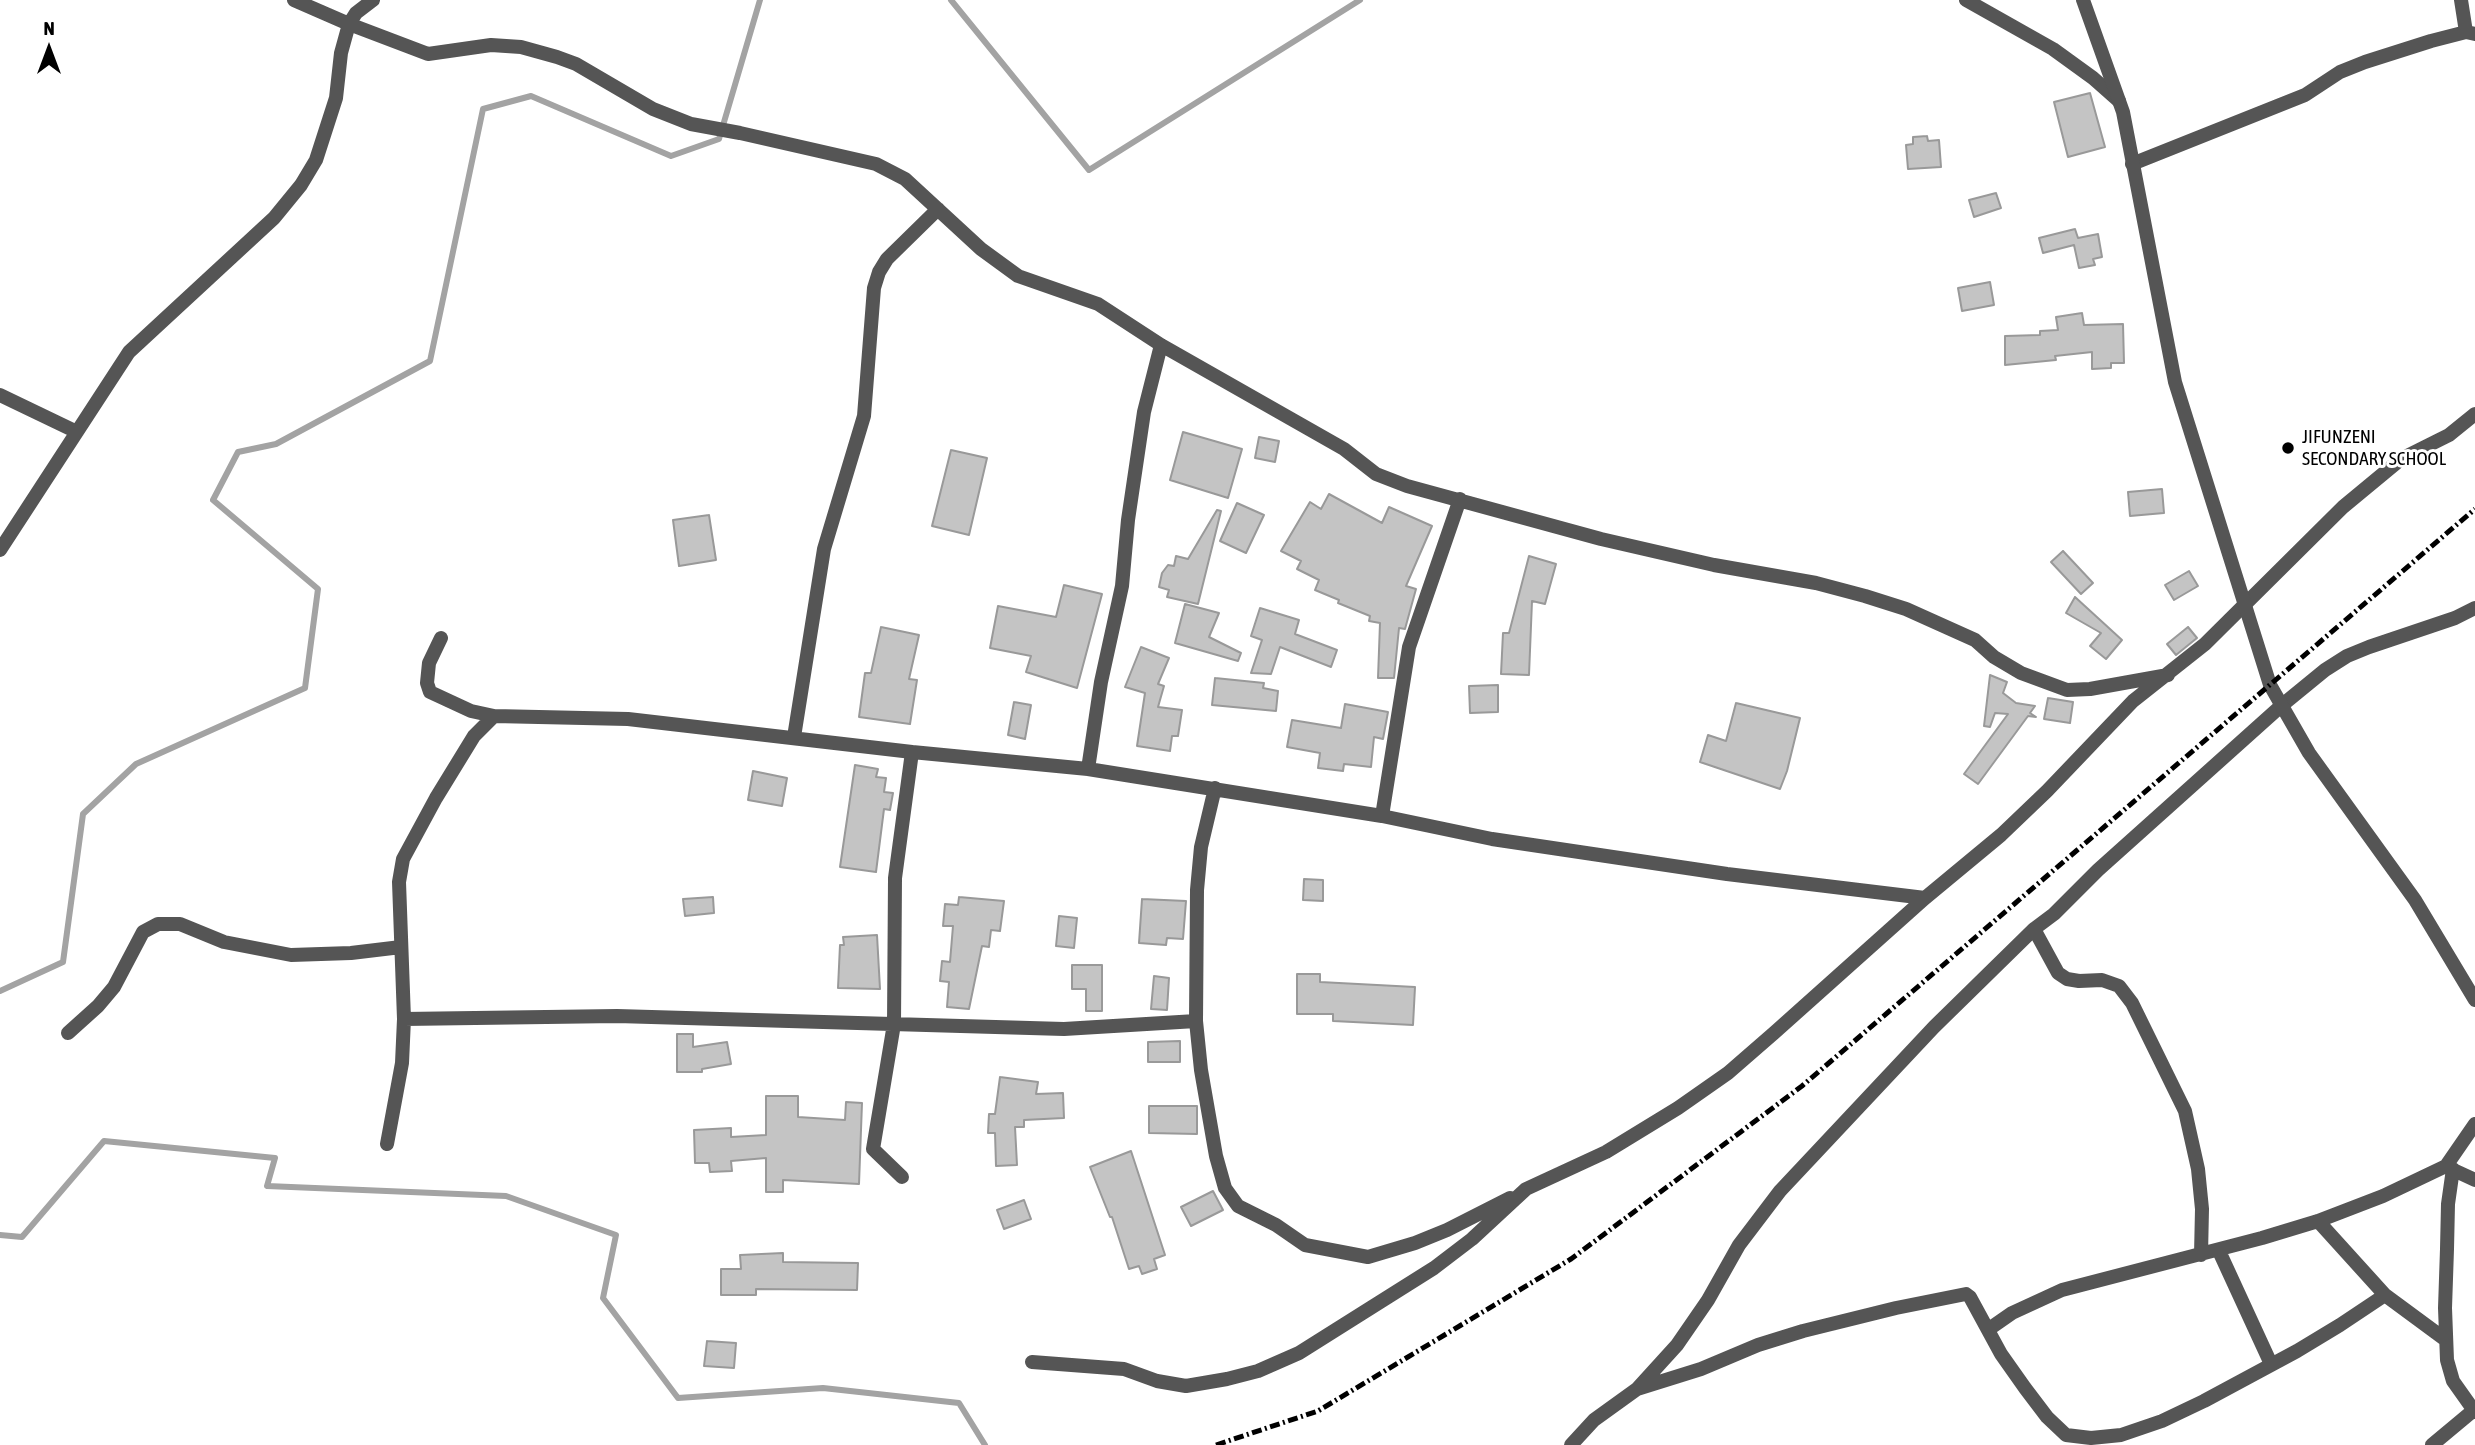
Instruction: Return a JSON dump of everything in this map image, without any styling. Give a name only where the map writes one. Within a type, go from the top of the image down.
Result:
[{"type":"street","points":[[294,0],[428,54],[491,45],[521,47],[557,57],[576,64],[653,109],[691,124],[876,164],[905,179],[981,249],[1018,276],[1098,304],[1161,345],[1344,450],[1376,474],[1407,486],[1650,551],[1816,583],[1865,596],[1906,609],[1975,640],[1994,657],[2021,673],[2067,690],[2090,689],[2168,675]]},
{"type":"street","points":[[0,550],[129,352],[274,218],[301,185],[316,160],[336,98],[341,53],[349,24],[356,13],[373,0]]},
{"type":"street","points":[[1966,0],[2053,49],[2094,78],[2119,101]]},
{"type":"street","points":[[2083,0],[2119,101],[2175,382],[2270,685],[2309,753],[2415,900],[2475,1000]]},
{"type":"street","points":[[2132,164],[2305,95],[2340,72],[2365,62],[2470,33],[2461,0]]},
{"type":"street","points":[[793,737],[824,549],[841,501],[864,416],[874,288],[887,259],[938,209]]},
{"type":"street","points":[[1088,769],[1101,682],[1122,586],[1128,520],[1144,412],[1161,345]]},
{"type":"street","points":[[0,394],[77,432]]},
{"type":"street","points":[[1214,788],[1201,847],[1197,890],[1196,1021],[1201,1070],[1216,1156],[1225,1188],[1238,1206],[1276,1225],[1305,1245],[1358,1256],[1376,1255],[1447,1230],[1525,1189],[1606,1152],[1678,1108],[1728,1073],[1925,898],[2001,835],[2133,701],[2205,644],[2343,507],[2401,459],[2449,435],[2475,414]]},
{"type":"street","points":[[1382,816],[1409,647],[1461,499]]},
{"type":"street","points":[[1571,1445],[1594,1420],[1637,1389],[1677,1345],[1708,1300],[1739,1245],[1780,1191],[1934,1027],[2034,929],[2054,914],[2098,870],[2281,706],[2325,670],[2347,656],[2455,618],[2475,608]]},
{"type":"street","points":[[441,638],[429,663],[427,683],[430,692],[471,711],[494,716],[628,719],[912,752],[1088,769],[1382,816],[1506,841],[1727,874],[1925,898]]},
{"type":"street","points":[[387,1144],[402,1063],[404,1019],[399,882],[403,859],[474,736],[494,716]]},
{"type":"street","points":[[902,1177],[873,1149],[894,1024],[895,878],[912,752]]},
{"type":"street","points":[[68,1033],[98,1006],[114,987],[143,932],[158,924],[180,924],[224,942],[291,955],[351,953],[401,947]]},
{"type":"street","points":[[2034,929],[2057,973],[2080,981],[2102,980],[2119,986],[2132,1003],[2185,1111],[2198,1170],[2202,1209],[2201,1255]]},
{"type":"street","points":[[404,1019],[617,1016],[1064,1029],[1196,1021]]},
{"type":"street","points":[[2432,1445],[2474,1411],[2454,1381],[2447,1360],[2446,1340],[2450,1168],[2475,1124]]},
{"type":"street","points":[[1989,1329],[2012,1313],[2062,1290],[2219,1251],[2318,1221],[2450,1168],[2475,1180]]},
{"type":"street","points":[[1032,1362],[1124,1369],[1157,1381],[1186,1386],[1258,1371],[1299,1353],[1434,1268],[1472,1239],[1525,1189]]},
{"type":"street","points":[[2318,1221],[2385,1294],[2446,1340]]},
{"type":"street","points":[[2219,1251],[2271,1364]]},
{"type":"street","points":[[1637,1389],[1701,1369],[1758,1345],[1803,1331],[1966,1294],[1989,1329],[2001,1354],[2025,1388],[2047,1417],[2066,1435],[2091,1438],[2121,1435],[2162,1421],[2204,1401],[2340,1325],[2385,1294]]},
{"type":"building","points":[[2090,93],[2105,147],[2068,157],[2054,102]]},
{"type":"building","points":[[1927,136],[1928,141],[1939,140],[1941,167],[1908,169],[1906,145],[1913,144],[1913,137]]},
{"type":"building","points":[[1996,193],[2001,208],[1974,217],[1969,200]]},
{"type":"building","points":[[2075,229],[2078,238],[2098,234],[2102,257],[2093,259],[2095,265],[2079,268],[2074,245],[2043,253],[2039,238]]},
{"type":"building","points":[[1990,282],[1994,305],[1962,311],[1958,288]]},
{"type":"building","points":[[2082,313],[2084,325],[2123,324],[2124,363],[2111,363],[2111,368],[2092,369],[2092,352],[2055,356],[2056,360],[2005,365],[2005,336],[2040,335],[2040,331],[2058,330],[2056,317]]},
{"type":"building","points":[[1183,432],[1242,449],[1228,498],[1170,480]]},
{"type":"building","points":[[1259,437],[1279,441],[1275,462],[1255,458]]},
{"type":"building","points":[[951,450],[987,458],[969,535],[932,526]]},
{"type":"building","points":[[2162,489],[2164,513],[2130,516],[2128,492]]},
{"type":"building","points":[[1329,494],[1382,523],[1389,507],[1432,526],[1406,586],[1416,589],[1405,629],[1399,628],[1394,678],[1378,678],[1380,623],[1369,621],[1370,616],[1315,590],[1319,580],[1297,569],[1301,561],[1281,551],[1310,502],[1321,509]]},
{"type":"building","points":[[1237,503],[1264,515],[1246,553],[1220,541]]},
{"type":"building","points":[[1217,510],[1221,511],[1198,604],[1167,597],[1169,590],[1159,587],[1162,573],[1168,565],[1174,566],[1176,556],[1188,559]]},
{"type":"building","points":[[709,515],[716,560],[679,566],[673,520]]},
{"type":"building","points":[[2063,551],[2093,583],[2081,594],[2051,562]]},
{"type":"building","points":[[1529,556],[1556,564],[1545,604],[1532,601],[1529,675],[1501,674],[1503,633],[1509,633]]},
{"type":"building","points":[[2189,571],[2198,586],[2174,600],[2165,585]]},
{"type":"building","points":[[1064,585],[1102,594],[1077,688],[1026,672],[1031,656],[990,648],[998,606],[1056,617]]},
{"type":"building","points":[[2075,597],[2122,640],[2106,659],[2090,646],[2101,633],[2066,613]]},
{"type":"building","points":[[1185,604],[1219,613],[1209,637],[1241,653],[1238,661],[1175,643]]},
{"type":"building","points":[[1260,608],[1299,620],[1295,634],[1337,650],[1331,667],[1280,647],[1271,674],[1251,673],[1262,640],[1251,636]]},
{"type":"building","points":[[881,627],[919,635],[909,679],[917,680],[910,724],[859,717],[865,673],[871,673]]},
{"type":"building","points":[[2188,627],[2197,638],[2176,655],[2167,644]]},
{"type":"building","points":[[1141,647],[1169,658],[1158,684],[1164,686],[1158,707],[1182,710],[1178,736],[1172,736],[1170,751],[1137,746],[1145,693],[1125,687]]},
{"type":"building","points":[[1990,675],[2007,682],[2003,693],[2016,703],[2035,706],[2030,713],[2036,717],[2028,716],[1978,784],[1964,774],[2008,714],[1995,713],[1990,727],[1984,726]]},
{"type":"building","points":[[1215,678],[1264,683],[1263,688],[1278,691],[1276,711],[1212,705]]},
{"type":"building","points":[[1498,685],[1498,712],[1470,713],[1469,686]]},
{"type":"building","points":[[2048,698],[2073,702],[2070,723],[2044,719]]},
{"type":"building","points":[[1014,702],[1031,705],[1025,739],[1008,735]]},
{"type":"building","points":[[1736,703],[1800,718],[1780,789],[1700,762],[1708,735],[1726,741]]},
{"type":"building","points":[[1345,704],[1388,712],[1383,739],[1374,737],[1371,767],[1344,764],[1343,771],[1318,768],[1320,753],[1287,747],[1292,720],[1341,728]]},
{"type":"building","points":[[855,765],[878,769],[876,777],[886,778],[884,792],[893,793],[890,810],[884,809],[876,872],[840,867]]},
{"type":"building","points":[[753,771],[787,778],[782,806],[748,800]]},
{"type":"building","points":[[1304,879],[1323,880],[1323,901],[1303,900]]},
{"type":"building","points":[[713,897],[714,913],[685,916],[683,899]]},
{"type":"building","points":[[959,897],[1004,901],[1000,931],[991,930],[989,947],[982,946],[969,1009],[947,1007],[949,982],[940,981],[942,961],[950,962],[953,926],[943,926],[945,904],[958,905]]},
{"type":"building","points":[[1142,899],[1186,901],[1183,939],[1167,938],[1166,945],[1139,943]]},
{"type":"building","points":[[1059,916],[1077,918],[1074,948],[1056,946]]},
{"type":"building","points":[[877,935],[880,989],[838,988],[840,945],[844,945],[843,937]]},
{"type":"building","points":[[1072,965],[1102,965],[1102,1011],[1086,1011],[1086,989],[1072,989]]},
{"type":"building","points":[[1297,974],[1320,974],[1320,982],[1415,987],[1413,1025],[1333,1021],[1333,1014],[1297,1014]]},
{"type":"building","points":[[1154,976],[1169,978],[1167,1010],[1151,1009]]},
{"type":"building","points":[[677,1034],[693,1034],[693,1047],[727,1042],[731,1064],[702,1069],[702,1072],[677,1072]]},
{"type":"building","points":[[1180,1041],[1180,1062],[1148,1062],[1148,1042]]},
{"type":"building","points":[[1000,1077],[1038,1082],[1036,1094],[1063,1093],[1064,1118],[1024,1120],[1024,1127],[1015,1127],[1017,1165],[996,1166],[995,1133],[988,1133],[989,1114],[995,1114]]},
{"type":"building","points":[[766,1096],[798,1096],[798,1117],[845,1120],[846,1102],[862,1103],[859,1184],[783,1180],[783,1192],[766,1192],[766,1158],[731,1161],[732,1171],[710,1172],[709,1163],[695,1163],[694,1130],[731,1128],[731,1137],[766,1135]]},
{"type":"building","points":[[1149,1106],[1197,1106],[1197,1134],[1149,1133]]},
{"type":"building","points":[[1131,1151],[1165,1255],[1154,1259],[1157,1269],[1142,1274],[1139,1266],[1129,1269],[1112,1217],[1090,1167]]},
{"type":"building","points":[[1213,1191],[1223,1210],[1191,1226],[1181,1207]]},
{"type":"building","points":[[1024,1200],[1031,1219],[1004,1229],[997,1210]]},
{"type":"building","points":[[783,1253],[783,1262],[858,1263],[857,1290],[756,1289],[756,1295],[721,1295],[721,1269],[741,1269],[740,1255]]},
{"type":"building","points":[[707,1341],[736,1343],[734,1368],[704,1366]]},
{"type":"waterway","points":[[0,991],[63,962],[83,814],[136,764],[305,688],[318,589],[213,500],[238,452],[276,444],[430,361],[483,109],[531,96],[671,156],[719,139],[760,0]]},
{"type":"waterway","points":[[951,0],[1089,170],[1360,0]]},
{"type":"waterway","points":[[0,1235],[22,1237],[104,1141],[275,1158],[267,1186],[506,1196],[616,1235],[603,1298],[678,1398],[823,1388],[959,1403],[985,1445]]},
{"type":"railway","points":[[1216,1445],[1318,1411],[1571,1259],[1802,1086],[2475,509]]},
{"type":"place","name":"JIFUNZENI SECONDARY SCHOOL","points":[[2288,448]]}]
